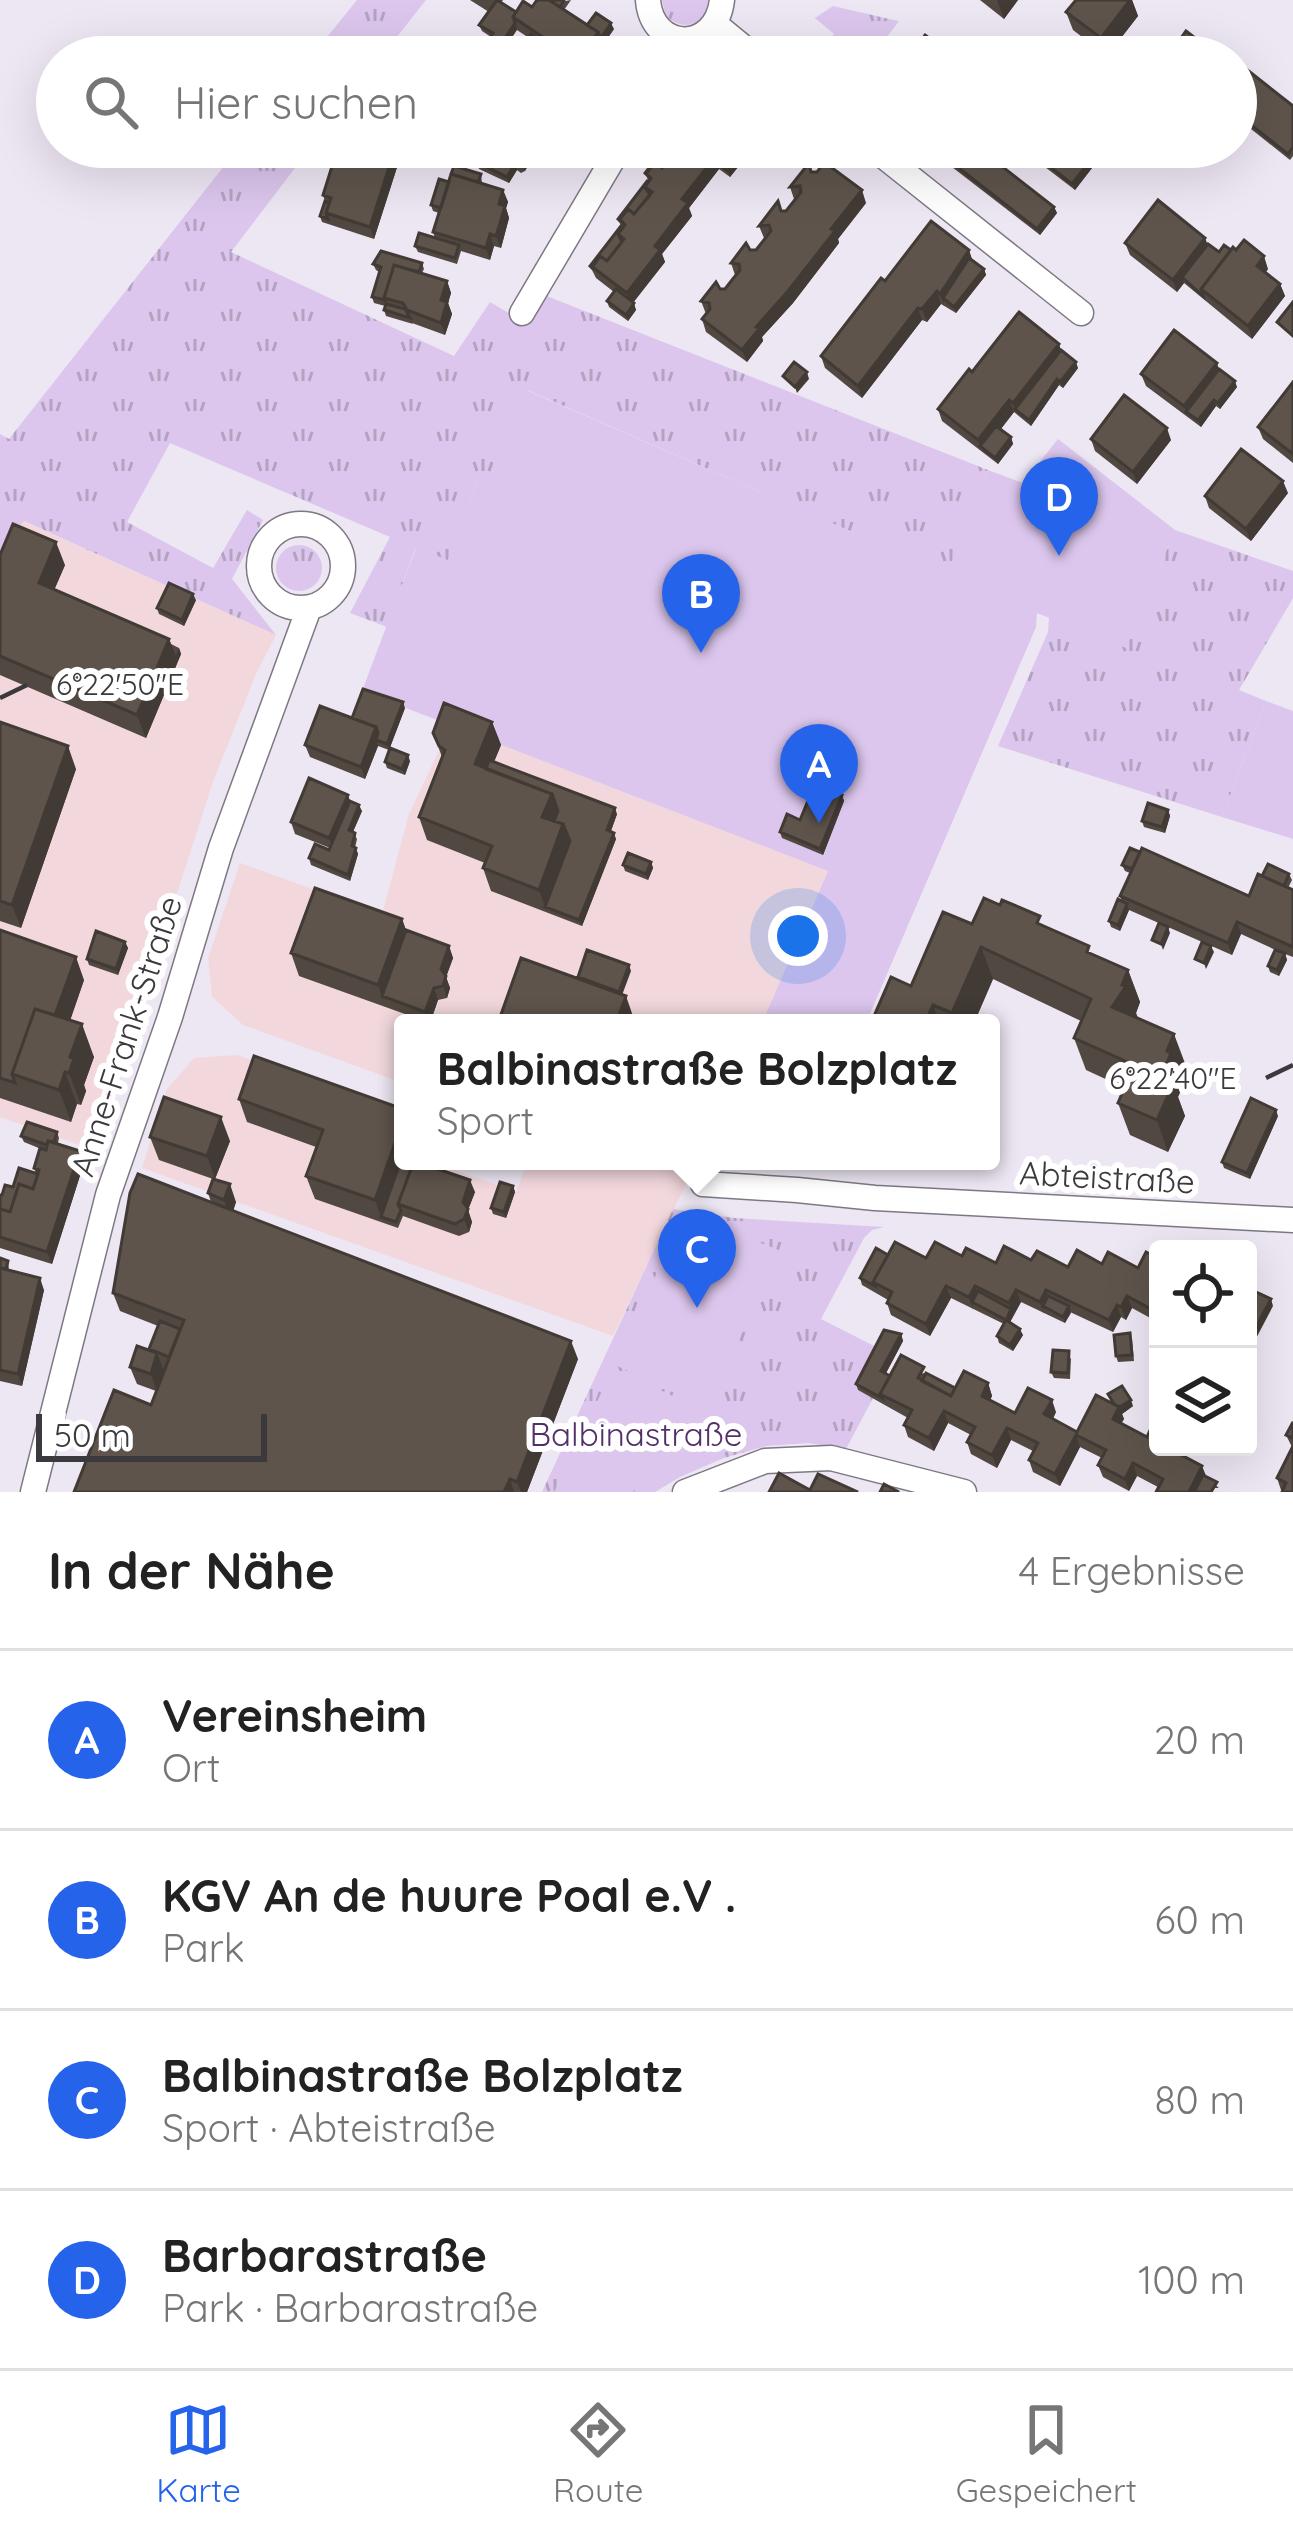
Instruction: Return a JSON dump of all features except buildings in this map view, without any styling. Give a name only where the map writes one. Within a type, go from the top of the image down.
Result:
[{"type":"street","points":[[641,3],[670,36]]},
{"type":"street","points":[[718,12],[738,36]]},
{"type":"street","points":[[522,313],[608,168]]},
{"type":"street","points":[[898,168],[1081,314]]},
{"type":"street","name":"Anne-Frank-Straße","points":[[33,1492],[108,1195],[170,1017],[221,848],[309,608]]},
{"type":"street","name":"Abteistraße","points":[[703,1184],[1293,1220]]},
{"type":"street","points":[[685,1492],[765,1461],[831,1458],[964,1492]]},
{"type":"shaded area","points":[[23,521],[276,635],[213,782],[94,1150],[0,1117],[0,551]]},
{"type":"shaded area","points":[[451,725],[828,871],[766,1014],[394,1014],[394,1080],[243,1025],[212,997],[208,958],[240,863],[382,914],[409,814]]},
{"type":"shaded area","points":[[237,1055],[394,1111],[394,1170],[454,1170],[516,1192],[525,1170],[693,1170],[613,1336],[142,1168],[167,1089],[194,1058]]},
{"type":"green space","points":[[357,0],[426,0],[398,36],[328,36]]},
{"type":"green space","points":[[662,0],[708,0],[699,20],[687,25],[666,16]]},
{"type":"green space","points":[[833,6],[899,21],[888,36],[832,36],[815,18]]},
{"type":"green space","points":[[222,168],[295,168],[231,252],[454,356],[490,302],[526,323],[544,295],[988,470],[948,574],[527,390],[493,473],[477,481],[448,561],[415,549],[387,627],[350,613],[390,537],[170,443],[127,522],[213,568],[247,510],[263,520],[232,579],[276,635],[24,521],[0,551],[0,434],[9,439]]},
{"type":"green space","points":[[526,390],[947,573],[988,470],[1023,483],[1058,439],[1175,530],[1126,648],[1037,613],[1036,627],[870,1014],[766,1014],[828,871],[362,691],[416,548],[448,560],[477,481],[493,472]]},
{"type":"green space","points":[[1175,530],[1293,571],[1293,598],[1239,690],[1266,701],[1222,817],[998,746],[1048,632],[1049,617],[1126,647]]},
{"type":"green space","points":[[299,545],[315,552],[322,568],[315,584],[299,591],[283,584],[276,568],[283,552]]},
{"type":"green space","points":[[1266,701],[1293,711],[1293,839],[1222,817]]},
{"type":"green space","points":[[673,1209],[734,1218],[884,1227],[864,1238],[821,1319],[880,1349],[858,1390],[873,1398],[846,1449],[808,1443],[766,1446],[724,1458],[655,1492],[542,1492]]},
{"type":"green space","points":[[684,1213],[779,1250],[708,1408],[615,1365]]},
{"type":"green space","name":"Balbinastraße","points":[[613,1368],[707,1412],[683,1463],[631,1492],[554,1492]]},
{"type":"place","name":"Barbarastraße","points":[[1059,556]]},
{"type":"place","name":"KGV An de huure Poal e.V .","points":[[701,653]]},
{"type":"place","name":"Vereinsheim","points":[[819,823]]},
{"type":"place","name":"Balbinastraße Bolzplatz","points":[[697,1308]]}]
